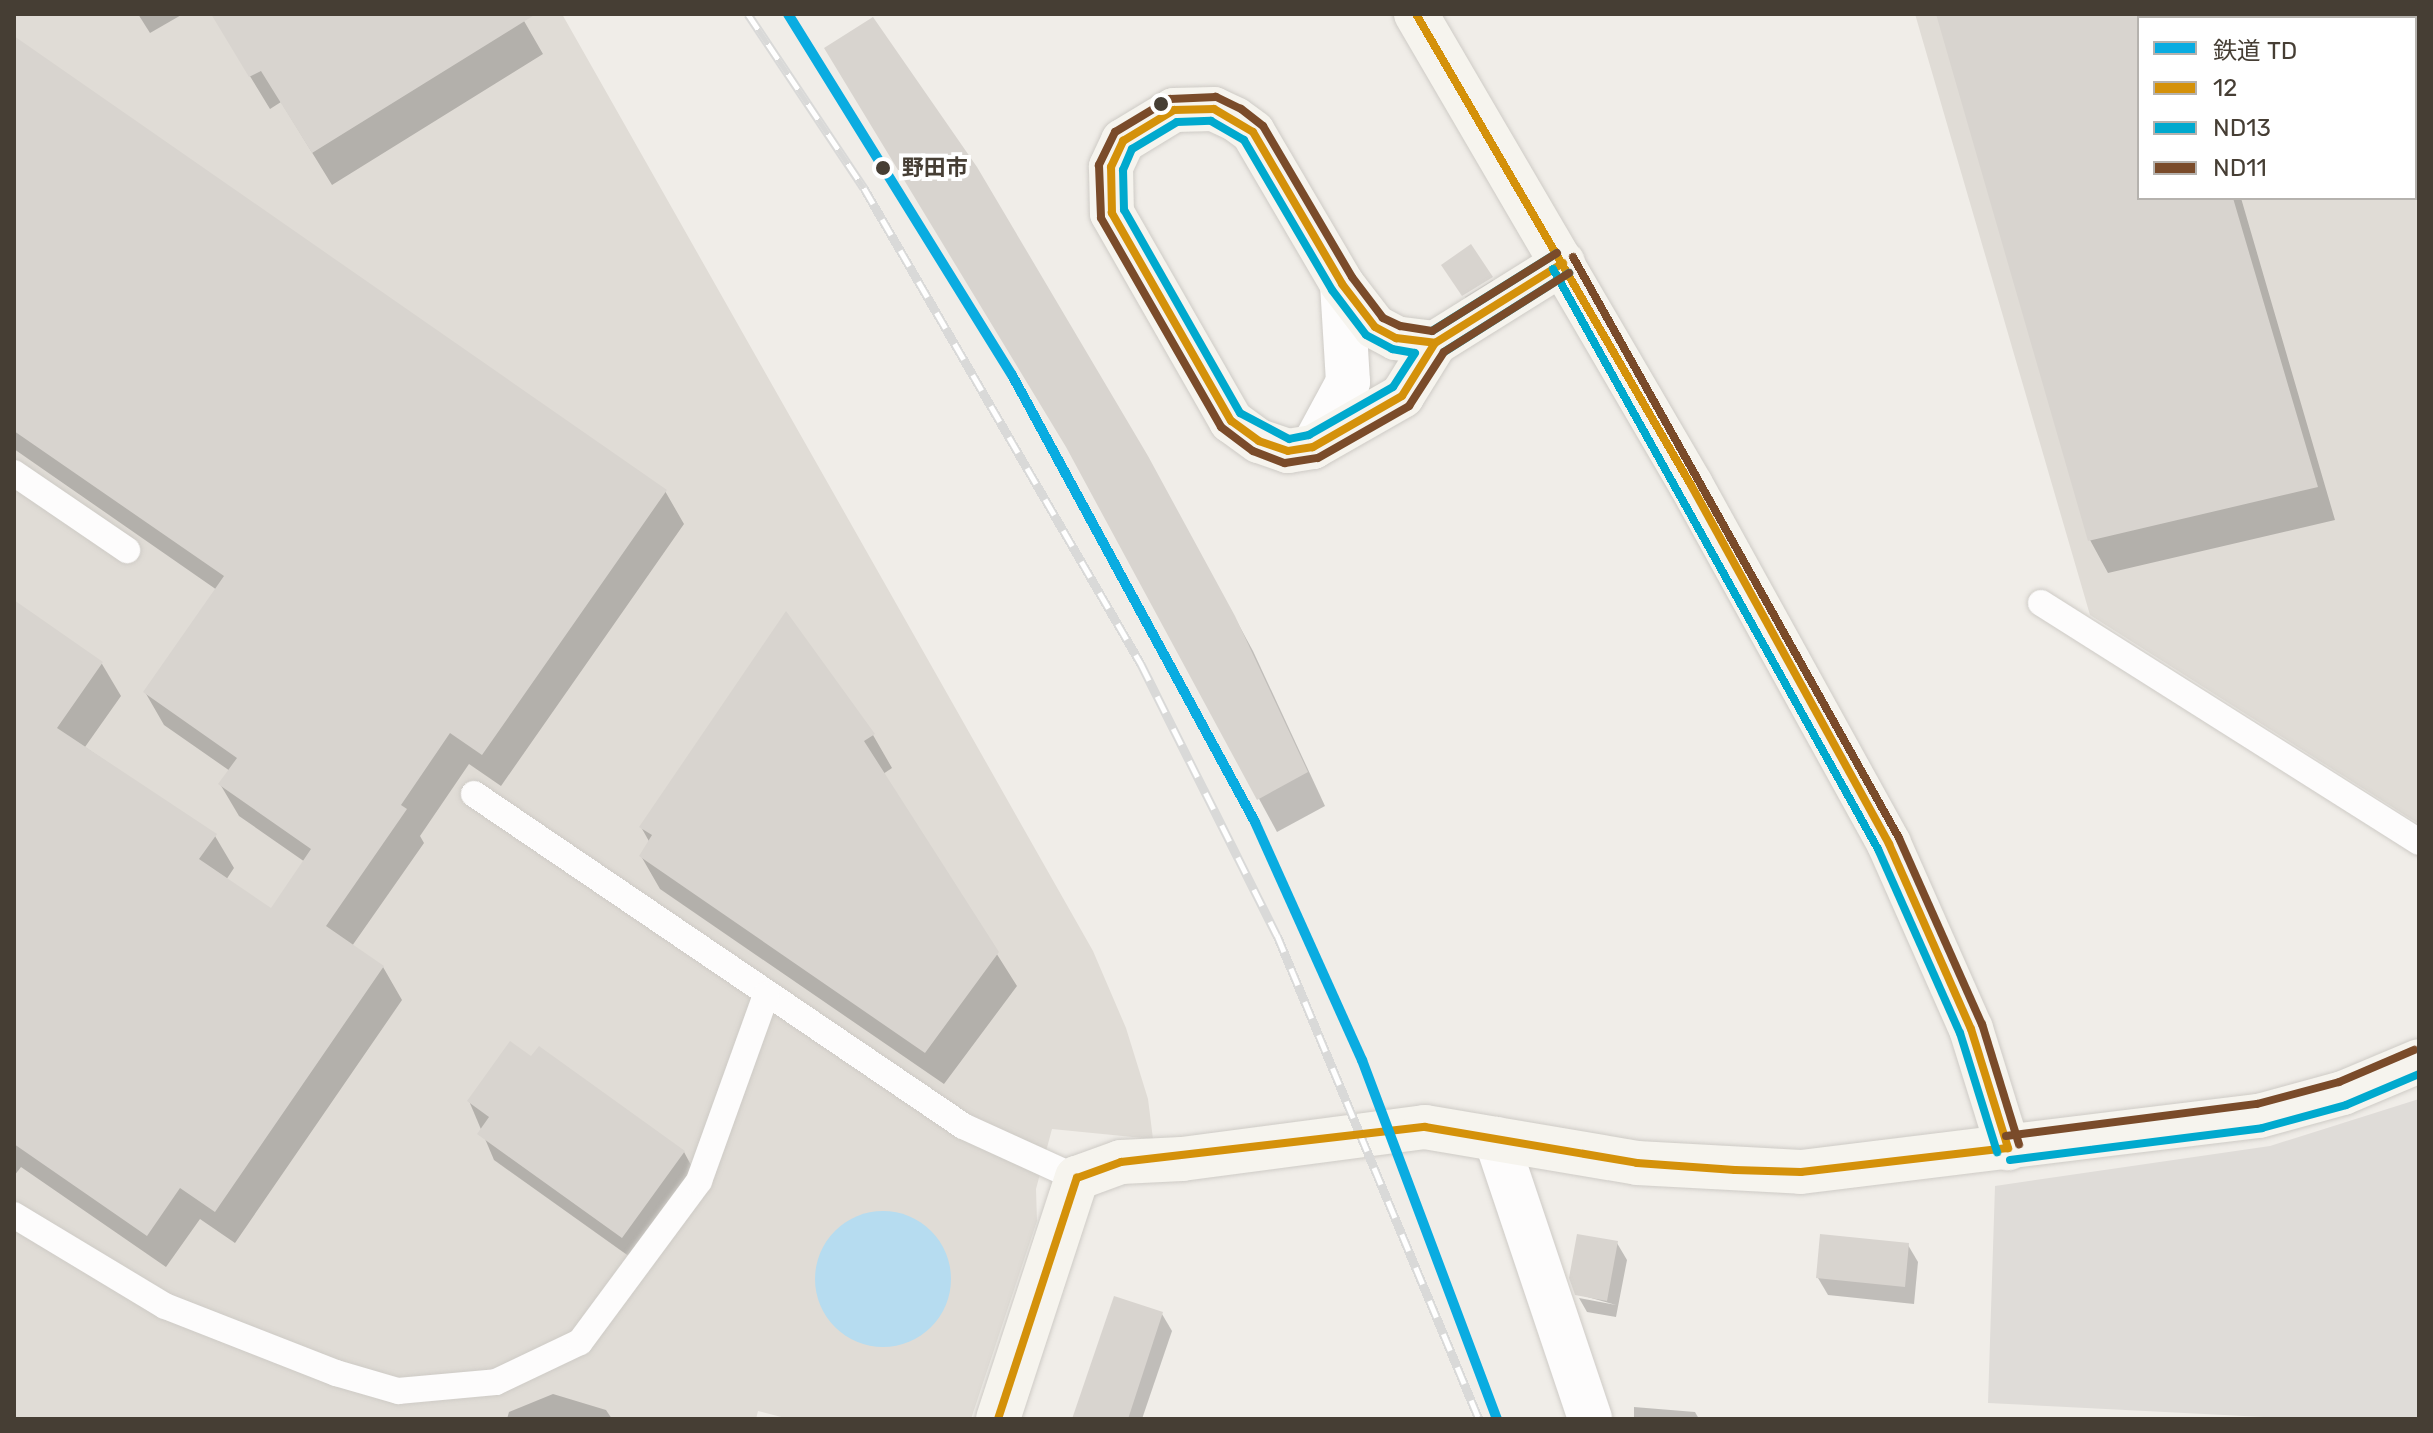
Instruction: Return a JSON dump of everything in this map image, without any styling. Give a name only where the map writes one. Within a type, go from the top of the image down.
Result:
[{"type":"street","points":[[1416,14],[1563,263],[1889,844],[1971,1029],[2008,1148]]},
{"type":"street","points":[[1435,343],[1396,338],[1375,327],[1342,284],[1253,132],[1235,119],[1214,109],[1174,110],[1123,141],[1111,167],[1112,213],[1231,421],[1259,441],[1288,451],[1313,447],[1402,396],[1435,343],[1563,263]]},
{"type":"street","points":[[1313,447],[1348,382],[1342,284]]},
{"type":"street","points":[[998,1419],[1077,1178],[1121,1162],[1197,1157],[1425,1127],[1637,1163],[1788,1172],[2259,1116],[2343,1093],[2419,1061]]},
{"type":"street","points":[[1496,1139],[1590,1419]]},
{"type":"lane","points":[[14,473],[127,550]]},
{"type":"lane","points":[[2041,603],[2419,842]]},
{"type":"lane","points":[[474,794],[963,1126],[1077,1178]]},
{"type":"lane","points":[[14,1215],[165,1306],[336,1373],[398,1391],[496,1382],[580,1342],[699,1181],[766,995]]},
{"type":"shaded area","points":[[14,14],[562,14],[1093,951],[1126,1028],[1148,1099],[1153,1139],[1052,1129],[1036,1189],[1037,1221],[971,1419],[789,1419],[758,1411],[756,1419],[14,1419]]},
{"type":"shaded area","points":[[1915,14],[2419,14],[2419,824],[2090,615]]},
{"type":"shaded area","points":[[2419,1099],[2419,1419],[2305,1419],[1988,1403],[1995,1186],[2270,1146]]},
{"type":"water","points":[[883,1211],[909,1217],[931,1231],[945,1253],[951,1279],[945,1305],[931,1327],[909,1341],[883,1347],[857,1341],[835,1327],[821,1305],[815,1279],[821,1253],[835,1231],[857,1217]]},
{"type":"building","points":[[211,14],[536,14],[312,153],[261,71],[249,77]]},
{"type":"building","points":[[1936,14],[2139,14],[2137,200],[2234,200],[2318,487],[2088,541]]},
{"type":"building","points":[[873,17],[977,167],[1148,456],[1235,616],[1308,772],[1257,800],[1066,447],[824,48]]},
{"type":"building","points":[[14,36],[667,490],[482,755],[450,733],[401,805],[407,809],[326,926],[384,966],[215,1212],[180,1188],[147,1236],[14,1144],[14,600],[103,662],[57,728],[217,834],[199,859],[271,908],[311,849],[218,784],[237,758],[143,692],[224,576],[14,431]]},
{"type":"building","points":[[1471,244],[1493,277],[1462,296],[1441,265]]},
{"type":"building","points":[[786,611],[875,734],[864,741],[999,952],[925,1053],[639,856],[652,835],[639,827]]},
{"type":"building","points":[[510,1041],[531,1056],[539,1046],[685,1151],[622,1238],[477,1134],[489,1117],[467,1101]]},
{"type":"building","points":[[1577,1234],[1618,1241],[1607,1301],[1575,1295],[1569,1278]]},
{"type":"building","points":[[1820,1234],[1909,1243],[1905,1287],[1816,1278]]},
{"type":"building","points":[[1114,1296],[1163,1312],[1128,1419],[1072,1419]]},
{"type":"railway","points":[[748,14],[864,188],[1141,664],[1277,935],[1479,1419]]},
{"type":"rail line","name":"TD","points":[[788,14],[1012,375],[1255,822],[1362,1060],[1497,1419]]},
{"type":"transit line","name":"12","points":[[1416,14],[1691,485],[1889,844],[1971,1029],[2008,1148]]},
{"type":"transit line","name":"ND11","points":[[1557,253],[1432,331],[1400,326],[1383,318],[1352,277],[1263,126],[1241,109],[1216,97],[1170,99],[1115,132],[1099,165],[1101,218],[1221,427],[1253,451],[1285,463],[1318,458],[1409,406],[1444,352],[1569,273]]},
{"type":"transit line","name":"12","points":[[1214,109],[1253,132],[1342,284],[1375,327],[1396,338],[1435,343],[1402,396],[1313,447],[1288,451],[1259,441],[1231,421],[1112,213],[1111,167],[1123,141],[1174,110],[1214,109]]},
{"type":"transit line","name":"ND13","points":[[1211,121],[1244,140],[1332,290],[1366,335],[1392,349],[1415,353],[1393,387],[1309,435],[1289,439],[1240,413],[1124,210],[1123,170],[1132,149],[1177,122],[1211,121]]},
{"type":"transit line","name":"ND13","points":[[1432,331],[1557,253]]},
{"type":"transit line","name":"ND11","points":[[1573,257],[1899,838],[1982,1024],[2019,1144]]},
{"type":"transit line","name":"12","points":[[1435,343],[1563,263]]},
{"type":"transit line","name":"ND13","points":[[1553,269],[1878,849],[1960,1033],[1997,1152]]},
{"type":"transit line","name":"ND13","points":[[1444,352],[1569,273]]},
{"type":"transit line","name":"ND11","points":[[2006,1136],[2257,1104],[2339,1082],[2414,1050]]},
{"type":"transit line","name":"ND13","points":[[2010,1160],[2262,1128],[2346,1105],[2419,1074]]},
{"type":"transit line","name":"12","points":[[1077,1178],[1121,1162],[1425,1127],[1637,1163],[1735,1170],[1801,1172],[2008,1148]]},
{"type":"transit line","name":"12","points":[[998,1419],[1077,1178]]},
{"type":"place","name":"野田市","points":[[883,168]]}]
